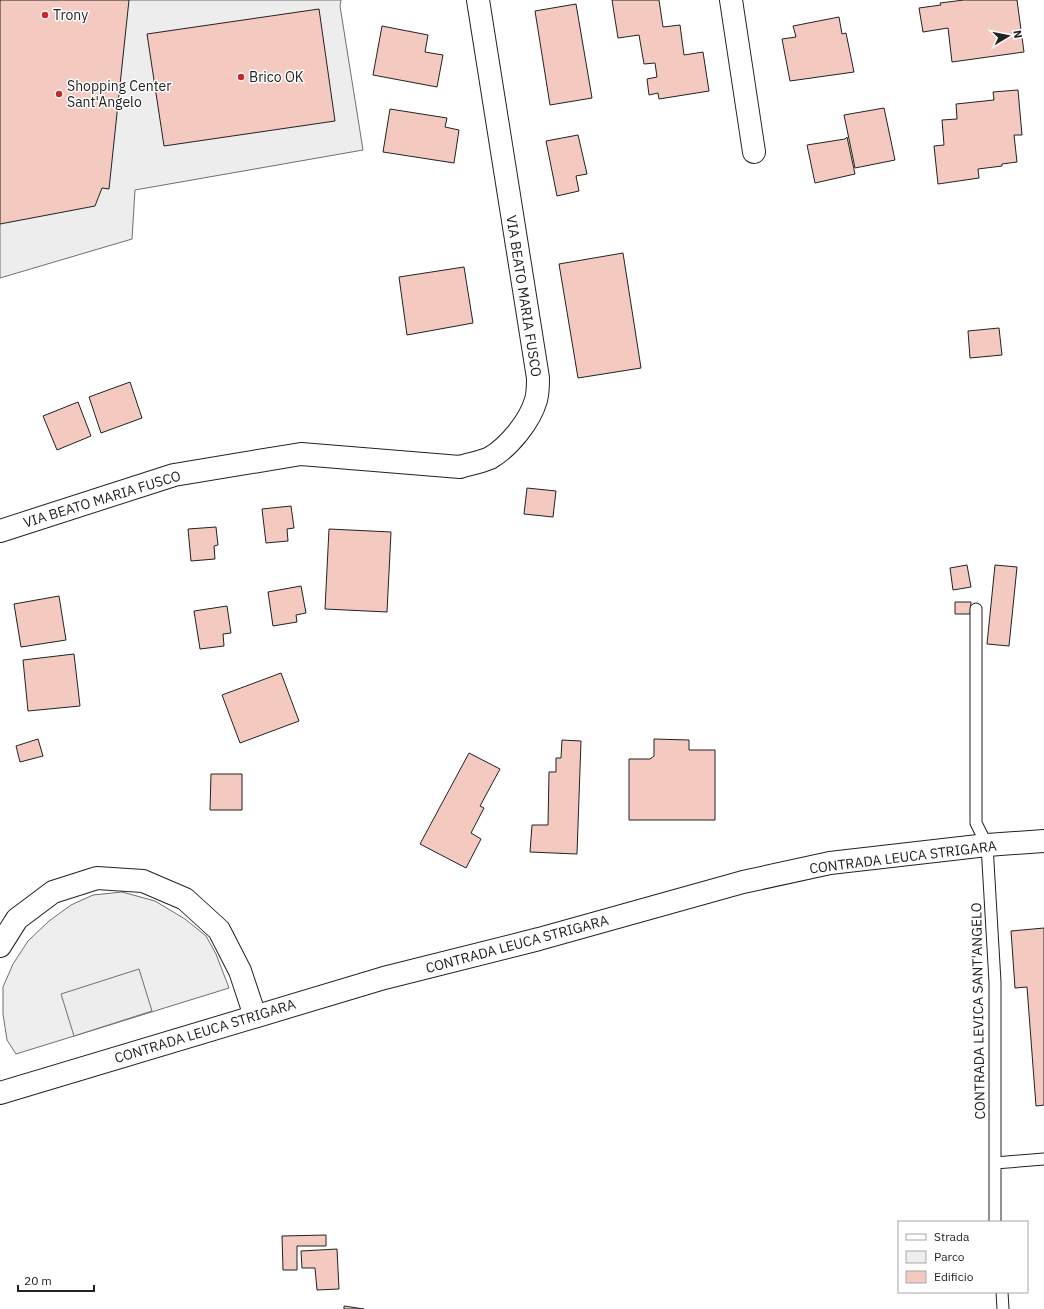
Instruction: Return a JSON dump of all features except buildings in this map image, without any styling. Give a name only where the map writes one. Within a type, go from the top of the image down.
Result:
[{"type":"street","name":"VIA BEATO MARIA FUSCO","points":[[0,531],[174,475],[301,454],[460,467],[490,458],[517,435],[528,418],[536,400],[538,378],[478,0]]},
{"type":"street","points":[[731,0],[754,152]]},
{"type":"street","name":"CONTRADA LEUCA STRIGARA","points":[[0,1092],[384,978],[539,939],[743,882],[830,863],[987,845],[1044,841]]},
{"type":"street","points":[[0,946],[17,919],[53,892],[97,878],[143,881],[185,899],[219,930],[240,971],[255,1016]]},
{"type":"lane","name":"CONTRADA LEVICA SANT'ANGELO","points":[[976,609],[976,823],[987,845],[995,982],[995,1221]]},
{"type":"lane","points":[[995,1164],[1044,1159]]},
{"type":"lane","points":[[1002,1293],[1003,1309]]},
{"type":"green space","points":[[122,892],[155,901],[185,919],[206,936],[216,954],[229,988],[16,1054],[7,1040],[3,1014],[3,987],[13,964],[28,941],[49,921],[71,905],[93,895]]},
{"type":"shaded area","points":[[0,0],[341,0],[340,6],[363,150],[135,190],[132,239],[0,278]]},
{"type":"shaded area","points":[[139,969],[152,1011],[74,1036],[61,994]]},
{"type":"place","name":"Trony","points":[[45,15]]},
{"type":"place","name":"Brico OK","points":[[241,77]]},
{"type":"place","name":"Shopping Center Sant'Angelo","points":[[59,94]]}]
